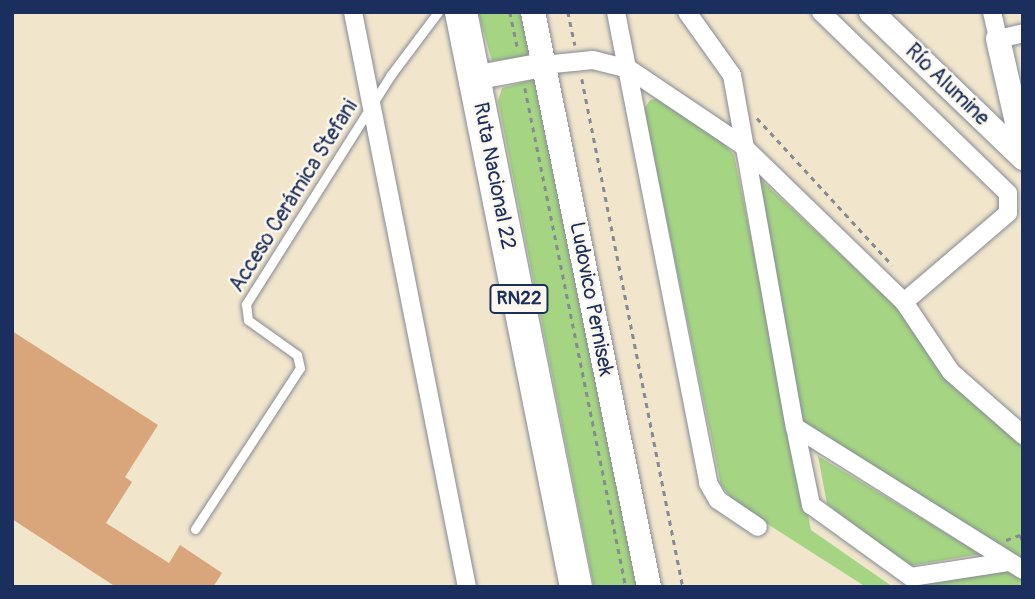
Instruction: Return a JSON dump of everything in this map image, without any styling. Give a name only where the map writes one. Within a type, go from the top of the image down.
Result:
[{"type":"highway","name":"Ruta Nacional 22","points":[[461,12],[576,587]]},
{"type":"street","points":[[353,12],[467,587]]},
{"type":"street","name":"Ludovico Pernisek","points":[[533,12],[533,67],[649,587]]},
{"type":"street","points":[[616,12],[708,482],[718,500],[758,527]]},
{"type":"street","points":[[687,12],[729,67],[811,505],[911,577],[1015,566]]},
{"type":"street","points":[[821,12],[1008,193],[1007,213],[904,302]]},
{"type":"street","name":"Río Alumine","points":[[871,12],[1023,158]]},
{"type":"street","points":[[992,12],[1023,149]]},
{"type":"street","points":[[998,39],[1023,33]]},
{"type":"street","points":[[474,78],[593,60],[629,69],[742,137],[904,302],[951,372],[1023,435]]},
{"type":"street","points":[[796,427],[1015,566]]},
{"type":"lane","name":"Acceso Cerámica Stefani","points":[[195,529],[300,368],[297,355],[248,320],[246,304],[372,104],[438,12]]},
{"type":"path","points":[[510,12],[533,67],[626,587]]},
{"type":"path","points":[[568,12],[683,587]]},
{"type":"path","points":[[742,137],[755,115],[900,273]]},
{"type":"green space","points":[[478,12],[525,12],[533,50],[528,56],[492,61]]},
{"type":"green space","points":[[535,79],[642,587],[594,587],[498,101],[502,88]]},
{"type":"green space","points":[[662,97],[716,135],[734,155],[811,530],[893,587],[866,587],[736,504],[721,485],[644,109],[650,100]]},
{"type":"green space","points":[[757,176],[904,314],[945,377],[1023,447],[1023,568],[799,426]]},
{"type":"green space","points":[[818,456],[981,554],[909,566],[827,504]]},
{"type":"green space","points":[[1006,569],[1023,577],[1023,587],[896,587]]},
{"type":"building","points":[[12,331],[158,425],[125,477],[132,482],[106,523],[169,563],[180,545],[222,573],[213,587],[116,587],[12,519]]}]
